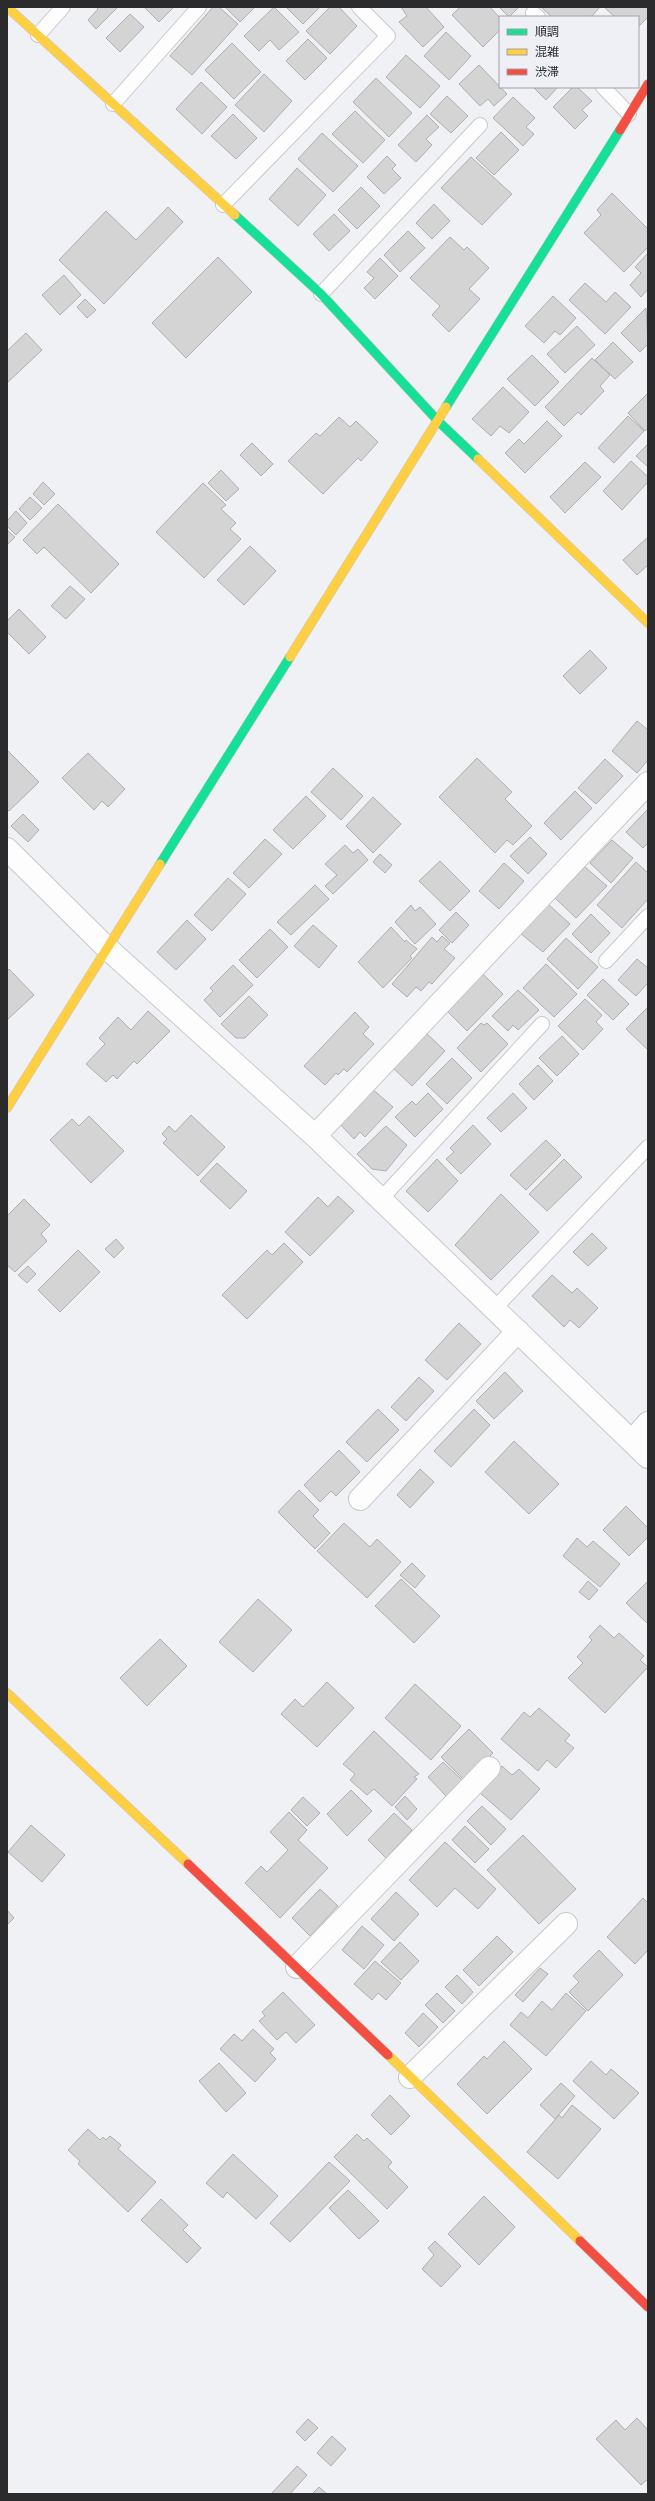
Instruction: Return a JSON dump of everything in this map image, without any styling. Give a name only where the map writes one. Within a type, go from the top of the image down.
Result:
[{"type":"street","points":[[7,7],[321,294],[438,421],[648,623]]},
{"type":"street","points":[[7,1108],[648,84]]},
{"type":"street","points":[[315,1136],[648,783]]},
{"type":"street","points":[[7,849],[107,948],[315,1136],[648,1457]]},
{"type":"street","points":[[360,1499],[518,1332]]},
{"type":"street","points":[[632,1441],[648,1423]]},
{"type":"street","points":[[7,1693],[297,1967],[648,2307]]},
{"type":"street","points":[[297,1967],[489,1768]]},
{"type":"street","points":[[410,2077],[566,1924]]},
{"type":"lane","points":[[38,35],[63,7]]},
{"type":"lane","points":[[113,104],[199,7]]},
{"type":"lane","points":[[223,205],[388,36],[359,7]]},
{"type":"lane","points":[[604,88],[629,114]]},
{"type":"lane","points":[[321,294],[480,125]]},
{"type":"lane","points":[[606,961],[648,916]]},
{"type":"lane","points":[[381,1199],[542,1024]]},
{"type":"lane","points":[[494,1308],[648,1147]]},
{"type":"building","points":[[96,7],[118,7],[96,29],[88,20],[98,9]]},
{"type":"building","points":[[144,7],[174,7],[159,22]]},
{"type":"building","points":[[213,7],[219,7],[238,24],[192,75],[170,56]]},
{"type":"building","points":[[255,7],[240,22],[226,8]]},
{"type":"building","points":[[274,7],[299,32],[279,50],[270,40],[259,51],[244,36]]},
{"type":"building","points":[[286,7],[320,7],[303,24]]},
{"type":"building","points":[[330,7],[339,7],[357,26],[330,54],[306,31]]},
{"type":"building","points":[[401,7],[426,7],[444,27],[423,47],[399,22],[407,16]]},
{"type":"building","points":[[460,7],[490,7],[499,17],[499,31],[483,47],[452,15]]},
{"type":"building","points":[[499,7],[519,7],[510,16],[508,16]]},
{"type":"building","points":[[600,7],[592,16],[551,16],[542,8]]},
{"type":"building","points":[[604,7],[648,7],[648,17],[639,26],[639,16],[614,16]]},
{"type":"building","points":[[130,14],[144,27],[120,52],[106,38]]},
{"type":"building","points":[[446,32],[471,56],[449,80],[424,56]]},
{"type":"building","points":[[308,39],[327,58],[305,80],[286,61]]},
{"type":"building","points":[[232,43],[261,72],[234,99],[205,70]]},
{"type":"building","points":[[406,55],[440,86],[420,108],[386,77]]},
{"type":"building","points":[[479,65],[499,86],[499,88],[501,88],[507,94],[494,106],[488,99],[480,106],[459,84]]},
{"type":"building","points":[[264,74],[292,101],[264,132],[235,105]]},
{"type":"building","points":[[376,78],[412,113],[389,137],[353,102]]},
{"type":"building","points":[[201,82],[227,107],[202,134],[176,109]]},
{"type":"building","points":[[534,88],[557,88],[546,100]]},
{"type":"building","points":[[572,88],[578,88],[592,101],[582,110],[588,116],[575,129],[553,107]]},
{"type":"building","points":[[447,96],[468,116],[451,133],[430,114]]},
{"type":"building","points":[[513,97],[535,118],[526,127],[534,134],[523,146],[493,118]]},
{"type":"building","points":[[355,111],[385,140],[363,163],[332,134]]},
{"type":"building","points":[[233,114],[257,138],[236,159],[211,136]]},
{"type":"building","points":[[427,115],[439,127],[426,139],[432,145],[416,162],[398,145]]},
{"type":"building","points":[[501,132],[519,150],[494,175],[476,158]]},
{"type":"building","points":[[322,133],[358,166],[333,192],[298,159]]},
{"type":"building","points":[[387,156],[396,165],[392,169],[401,178],[384,194],[367,177]]},
{"type":"building","points":[[471,157],[512,194],[482,225],[441,188]]},
{"type":"building","points":[[297,168],[326,195],[298,226],[269,199]]},
{"type":"building","points":[[361,187],[380,206],[357,229],[338,210]]},
{"type":"building","points":[[612,193],[648,229],[648,247],[624,272],[584,233],[601,215],[597,210]]},
{"type":"building","points":[[434,204],[450,221],[432,239],[416,223]]},
{"type":"building","points":[[168,207],[183,222],[104,304],[59,260],[106,211],[136,240]]},
{"type":"building","points":[[334,214],[350,231],[329,251],[313,234]]},
{"type":"building","points":[[408,231],[425,248],[400,272],[384,255]]},
{"type":"building","points":[[450,237],[464,250],[467,247],[489,268],[469,289],[480,299],[449,332],[432,315],[440,306],[410,278]]},
{"type":"building","points":[[648,253],[648,289],[641,297],[630,285],[641,273],[635,267]]},
{"type":"building","points":[[218,257],[252,292],[186,358],[152,323]]},
{"type":"building","points":[[380,258],[398,276],[375,299],[364,288],[374,278],[367,272]]},
{"type":"building","points":[[64,275],[81,295],[60,315],[42,295]]},
{"type":"building","points":[[585,283],[606,302],[615,292],[631,307],[605,334],[569,300]]},
{"type":"building","points":[[553,296],[576,318],[560,335],[555,331],[544,343],[525,326]]},
{"type":"building","points":[[85,299],[96,310],[87,318],[77,307]]},
{"type":"building","points":[[646,308],[648,344],[640,352],[621,333]]},
{"type":"building","points":[[577,326],[595,345],[565,373],[547,354]]},
{"type":"building","points":[[26,333],[42,350],[7,383],[7,351]]},
{"type":"building","points":[[613,342],[633,362],[615,379],[595,360]]},
{"type":"building","points":[[532,355],[559,382],[535,406],[507,379]]},
{"type":"building","points":[[592,358],[610,375],[600,386],[604,391],[581,415],[578,412],[564,426],[545,407]]},
{"type":"building","points":[[503,387],[529,412],[509,433],[500,426],[491,436],[472,419]]},
{"type":"building","points":[[648,393],[648,428],[645,431],[628,413]]},
{"type":"building","points":[[628,416],[644,431],[614,463],[598,448]]},
{"type":"building","points":[[339,417],[350,427],[356,421],[378,442],[361,461],[358,458],[323,494],[288,461],[316,433],[320,436]]},
{"type":"building","points":[[547,421],[562,436],[525,473],[505,453],[519,439],[524,444]]},
{"type":"building","points":[[252,443],[273,464],[261,476],[240,455]]},
{"type":"building","points":[[648,444],[648,467],[636,456]]},
{"type":"building","points":[[631,461],[648,477],[648,482],[622,510],[603,491]]},
{"type":"building","points":[[585,462],[601,477],[565,513],[550,497]]},
{"type":"building","points":[[221,470],[239,489],[226,501],[208,483]]},
{"type":"building","points":[[43,482],[55,494],[44,505],[33,494]]},
{"type":"building","points":[[203,483],[226,505],[221,509],[236,523],[230,529],[241,539],[204,578],[156,532]]},
{"type":"building","points":[[30,497],[42,508],[30,520],[19,509]]},
{"type":"building","points":[[58,504],[119,564],[91,593],[44,547],[37,554],[23,540]]},
{"type":"building","points":[[16,511],[27,523],[16,535],[7,526],[7,521]]},
{"type":"building","points":[[7,530],[15,537],[7,545]]},
{"type":"building","points":[[648,537],[648,565],[637,575],[623,560]]},
{"type":"building","points":[[250,546],[276,571],[244,605],[217,580]]},
{"type":"building","points":[[70,586],[85,599],[66,619],[51,606]]},
{"type":"building","points":[[19,609],[46,637],[29,654],[7,632],[7,621]]},
{"type":"building","points":[[590,650],[607,668],[580,694],[563,676]]},
{"type":"building","points":[[637,721],[648,730],[648,760],[637,773],[612,751]]},
{"type":"building","points":[[7,750],[39,782],[9,811],[7,809]]},
{"type":"building","points":[[88,753],[125,789],[108,807],[102,801],[94,810],[62,778]]},
{"type":"building","points":[[477,758],[512,792],[505,799],[532,826],[513,845],[507,840],[495,853],[439,797]]},
{"type":"building","points":[[605,759],[623,776],[596,804],[578,788]]},
{"type":"building","points":[[333,768],[363,796],[341,820],[311,792]]},
{"type":"building","points":[[575,791],[592,808],[561,840],[544,823]]},
{"type":"building","points":[[306,796],[326,816],[293,849],[273,830]]},
{"type":"building","points":[[373,797],[401,824],[373,853],[346,826]]},
{"type":"building","points":[[648,809],[648,843],[643,848],[626,832]]},
{"type":"building","points":[[23,814],[39,830],[28,842],[11,826]]},
{"type":"building","points":[[530,837],[547,854],[528,874],[510,856]]},
{"type":"building","points":[[265,839],[282,854],[249,888],[233,873]]},
{"type":"building","points":[[612,840],[633,858],[611,883],[590,863]]},
{"type":"building","points":[[345,845],[353,853],[358,849],[368,860],[333,894],[325,886],[337,875],[325,864]]},
{"type":"building","points":[[380,854],[392,865],[385,873],[373,862]]},
{"type":"building","points":[[440,861],[470,891],[450,911],[419,881]]},
{"type":"building","points":[[636,862],[648,873],[648,899],[622,928],[597,905]]},
{"type":"building","points":[[504,863],[524,881],[499,909],[479,891]]},
{"type":"building","points":[[585,867],[607,886],[576,918],[555,898]]},
{"type":"building","points":[[228,878],[246,894],[212,931],[194,915]]},
{"type":"building","points":[[315,885],[329,899],[291,935],[277,922]]},
{"type":"building","points":[[548,904],[570,924],[543,952],[520,933]]},
{"type":"building","points":[[411,905],[415,911],[420,907],[436,924],[415,944],[395,922]]},
{"type":"building","points":[[456,912],[469,925],[452,943],[439,930]]},
{"type":"building","points":[[591,914],[610,933],[591,953],[572,934]]},
{"type":"building","points":[[187,920],[206,939],[176,970],[157,952]]},
{"type":"building","points":[[313,925],[337,946],[319,968],[294,946]]},
{"type":"building","points":[[391,927],[405,942],[406,940],[417,949],[410,956],[412,958],[383,988],[358,962]]},
{"type":"building","points":[[270,929],[288,947],[257,978],[239,960]]},
{"type":"building","points":[[442,936],[450,943],[444,949],[455,958],[432,984],[429,982],[421,991],[416,987],[407,997],[392,984],[432,937],[437,942]]},
{"type":"building","points":[[566,938],[598,967],[578,989],[547,959]]},
{"type":"building","points":[[637,959],[648,968],[648,983],[636,996],[618,980]]},
{"type":"building","points":[[546,964],[577,994],[554,1017],[523,988]]},
{"type":"building","points":[[233,965],[253,985],[220,1017],[204,1000],[213,991],[210,988]]},
{"type":"building","points":[[9,969],[34,995],[7,1020],[7,971]]},
{"type":"building","points":[[482,973],[503,994],[467,1031],[446,1010]]},
{"type":"building","points":[[603,979],[629,1004],[613,1020],[587,995]]},
{"type":"building","points":[[518,990],[539,1010],[518,1030],[513,1025],[508,1031],[492,1016]]},
{"type":"building","points":[[249,996],[268,1015],[245,1038],[236,1038],[221,1024]]},
{"type":"building","points":[[585,999],[602,1015],[596,1022],[603,1029],[583,1050],[558,1026]]},
{"type":"building","points":[[648,1007],[648,1050],[626,1029]]},
{"type":"building","points":[[148,1011],[170,1031],[137,1064],[134,1061],[117,1079],[113,1075],[106,1082],[86,1064],[105,1044],[99,1038],[118,1017],[131,1030]]},
{"type":"building","points":[[355,1012],[369,1027],[363,1034],[374,1044],[347,1072],[344,1069],[338,1075],[336,1073],[325,1085],[304,1066]]},
{"type":"building","points":[[481,1023],[484,1025],[487,1023],[508,1044],[481,1072],[457,1048]]},
{"type":"building","points":[[424,1031],[445,1051],[412,1086],[391,1066]]},
{"type":"building","points":[[562,1036],[579,1054],[557,1076],[539,1058]]},
{"type":"building","points":[[452,1058],[472,1078],[447,1104],[426,1084]]},
{"type":"building","points":[[538,1065],[553,1081],[534,1100],[519,1084]]},
{"type":"building","points":[[370,1087],[393,1107],[365,1137],[360,1132],[354,1139],[337,1121]]},
{"type":"building","points":[[428,1093],[443,1109],[415,1137],[395,1117],[412,1101],[416,1105]]},
{"type":"building","points":[[513,1093],[527,1108],[501,1132],[487,1118]]},
{"type":"building","points":[[191,1115],[225,1147],[198,1176],[163,1143],[167,1139],[162,1134],[169,1126],[175,1132]]},
{"type":"building","points":[[89,1116],[124,1151],[91,1183],[50,1140],[72,1119],[79,1126]]},
{"type":"building","points":[[473,1125],[491,1144],[461,1174],[446,1159],[454,1152],[450,1148]]},
{"type":"building","points":[[386,1126],[407,1145],[386,1171],[372,1169],[357,1154]]},
{"type":"building","points":[[546,1140],[561,1155],[526,1190],[510,1175]]},
{"type":"building","points":[[437,1159],[458,1181],[428,1212],[406,1191]]},
{"type":"building","points":[[564,1159],[582,1177],[547,1211],[529,1194]]},
{"type":"building","points":[[217,1163],[247,1191],[230,1209],[200,1181]]},
{"type":"building","points":[[501,1194],[539,1232],[491,1280],[455,1245]]},
{"type":"building","points":[[338,1196],[354,1211],[310,1256],[285,1232],[318,1197],[328,1207]]},
{"type":"building","points":[[24,1199],[50,1225],[41,1234],[47,1241],[15,1272],[7,1265],[7,1216]]},
{"type":"building","points":[[592,1233],[607,1248],[588,1266],[573,1252]]},
{"type":"building","points":[[116,1239],[124,1248],[114,1258],[105,1249]]},
{"type":"building","points":[[284,1243],[303,1262],[247,1319],[222,1295],[267,1250],[272,1255]]},
{"type":"building","points":[[78,1250],[100,1272],[60,1312],[38,1290]]},
{"type":"building","points":[[28,1266],[36,1274],[27,1283],[18,1275]]},
{"type":"building","points":[[552,1275],[572,1293],[577,1288],[598,1308],[579,1328],[570,1320],[564,1327],[532,1296]]},
{"type":"building","points":[[459,1323],[481,1344],[447,1380],[425,1360]]},
{"type":"building","points":[[505,1372],[523,1391],[494,1419],[476,1401]]},
{"type":"building","points":[[419,1377],[434,1391],[406,1421],[391,1407]]},
{"type":"building","points":[[378,1409],[399,1430],[367,1462],[346,1442]]},
{"type":"building","points":[[474,1409],[490,1425],[451,1467],[434,1451]]},
{"type":"building","points":[[514,1441],[559,1484],[529,1514],[485,1472]]},
{"type":"building","points":[[339,1450],[360,1472],[336,1496],[331,1491],[320,1502],[304,1485]]},
{"type":"building","points":[[420,1469],[434,1482],[410,1508],[397,1495]]},
{"type":"building","points":[[299,1490],[319,1510],[313,1516],[330,1533],[315,1549],[278,1512]]},
{"type":"building","points":[[626,1506],[648,1528],[648,1537],[629,1556],[603,1530]]},
{"type":"building","points":[[344,1523],[370,1547],[377,1539],[401,1562],[367,1598],[317,1551]]},
{"type":"building","points":[[577,1538],[587,1547],[593,1541],[620,1564],[600,1587],[563,1556]]},
{"type":"building","points":[[412,1563],[425,1576],[415,1588],[400,1575]]},
{"type":"building","points":[[401,1579],[440,1616],[414,1643],[375,1606]]},
{"type":"building","points":[[588,1581],[598,1590],[589,1600],[579,1592]]},
{"type":"building","points":[[648,1581],[648,1624],[626,1603]]},
{"type":"building","points":[[258,1599],[292,1630],[253,1672],[219,1642]]},
{"type":"building","points":[[600,1625],[614,1638],[619,1633],[644,1656],[640,1660],[648,1667],[605,1713],[568,1678],[583,1663],[577,1657],[592,1640],[589,1637]]},
{"type":"building","points":[[160,1639],[187,1666],[147,1706],[120,1678]]},
{"type":"building","points":[[327,1682],[354,1708],[317,1747],[281,1714],[295,1699],[303,1707]]},
{"type":"building","points":[[415,1684],[461,1726],[431,1760],[385,1718]]},
{"type":"building","points":[[539,1708],[570,1735],[565,1741],[574,1748],[556,1768],[547,1760],[538,1771],[501,1739],[524,1712],[530,1717]]},
{"type":"building","points":[[469,1729],[493,1753],[465,1781],[441,1757]]},
{"type":"building","points":[[374,1731],[419,1774],[414,1777],[417,1779],[392,1806],[374,1789],[367,1795],[350,1780],[355,1774],[343,1764]]},
{"type":"building","points":[[443,1762],[462,1780],[446,1796],[428,1777]]},
{"type":"building","points":[[502,1766],[512,1775],[519,1769],[540,1789],[511,1820],[479,1792]]},
{"type":"building","points":[[351,1790],[372,1811],[347,1836],[327,1814]]},
{"type":"building","points":[[405,1796],[417,1809],[407,1820],[395,1807]]},
{"type":"building","points":[[303,1797],[320,1813],[307,1826],[291,1810]]},
{"type":"building","points":[[482,1806],[506,1829],[491,1845],[467,1821]]},
{"type":"building","points":[[289,1812],[307,1830],[298,1840],[328,1868],[280,1918],[245,1883],[261,1866],[267,1872],[288,1850],[270,1832]]},
{"type":"building","points":[[394,1813],[412,1830],[386,1858],[368,1840]]},
{"type":"building","points":[[31,1825],[65,1855],[42,1882],[8,1852]]},
{"type":"building","points":[[465,1826],[489,1849],[475,1863],[452,1840]]},
{"type":"building","points":[[523,1835],[576,1889],[539,1924],[487,1870]]},
{"type":"building","points":[[445,1842],[496,1889],[478,1909],[455,1888],[437,1907],[409,1880]]},
{"type":"building","points":[[320,1889],[338,1906],[310,1936],[292,1918]]},
{"type":"building","points":[[396,1892],[419,1914],[394,1941],[371,1919]]},
{"type":"building","points":[[643,1898],[648,1903],[648,1950],[635,1964],[607,1937]]},
{"type":"building","points":[[7,1910],[14,1918],[7,1925]]},
{"type":"building","points":[[362,1926],[384,1945],[364,1969],[342,1950]]},
{"type":"building","points":[[497,1936],[513,1952],[479,1986],[463,1970]]},
{"type":"building","points":[[400,1942],[419,1961],[401,1980],[381,1962]]},
{"type":"building","points":[[599,1950],[623,1975],[588,2011],[569,1992],[579,1982],[573,1976]]},
{"type":"building","points":[[375,1961],[401,1983],[386,2000],[378,1993],[372,2000],[354,1984]]},
{"type":"building","points":[[540,1968],[548,1974],[523,2002],[515,1995]]},
{"type":"building","points":[[457,1975],[473,1992],[462,2004],[445,1987]]},
{"type":"building","points":[[283,1992],[315,2025],[296,2043],[286,2032],[277,2040],[259,2021],[265,2016],[262,2012]]},
{"type":"building","points":[[437,1993],[455,2011],[443,2023],[425,2005]]},
{"type":"building","points":[[566,1993],[586,2011],[546,2056],[510,2025],[521,2012],[528,2018],[542,2001],[552,2010]]},
{"type":"building","points":[[423,2013],[438,2027],[419,2047],[405,2033]]},
{"type":"building","points":[[253,2029],[274,2049],[270,2053],[276,2059],[255,2082],[220,2049],[234,2034],[242,2041]]},
{"type":"building","points":[[504,2041],[532,2069],[487,2114],[457,2084],[484,2056],[487,2059]]},
{"type":"building","points":[[591,2061],[606,2075],[611,2069],[639,2093],[614,2119],[573,2081]]},
{"type":"building","points":[[219,2063],[246,2093],[226,2112],[199,2081]]},
{"type":"building","points":[[561,2083],[575,2096],[555,2119],[540,2105]]},
{"type":"building","points":[[390,2095],[410,2116],[391,2135],[371,2115]]},
{"type":"building","points":[[572,2105],[601,2129],[558,2179],[527,2152],[559,2115],[562,2118]]},
{"type":"building","points":[[88,2129],[100,2140],[103,2137],[106,2140],[110,2136],[121,2145],[118,2149],[156,2182],[128,2212],[78,2164],[80,2161],[68,2150]]},
{"type":"building","points":[[357,2134],[364,2141],[367,2138],[392,2162],[388,2167],[408,2187],[387,2209],[334,2157]]},
{"type":"building","points":[[233,2154],[278,2196],[256,2219],[227,2192],[223,2198],[206,2183]]},
{"type":"building","points":[[329,2162],[350,2181],[290,2242],[270,2223]]},
{"type":"building","points":[[348,2190],[379,2221],[359,2239],[329,2208]]},
{"type":"building","points":[[484,2196],[515,2227],[479,2265],[448,2234]]},
{"type":"building","points":[[161,2199],[188,2225],[183,2230],[201,2248],[187,2263],[141,2220]]},
{"type":"building","points":[[435,2241],[461,2266],[441,2287],[422,2269],[434,2255],[428,2248]]},
{"type":"building","points":[[637,2418],[648,2430],[648,2479],[641,2485],[596,2439],[616,2420],[625,2430]]},
{"type":"building","points":[[308,2419],[318,2428],[305,2441],[296,2432]]},
{"type":"building","points":[[332,2436],[346,2449],[331,2466],[317,2453]]},
{"type":"building","points":[[297,2466],[307,2475],[290,2494],[271,2494]]},
{"type":"building","points":[[319,2487],[327,2494],[312,2494]]},
{"type":"traffic: fast","points":[[446,407],[620,130]]},
{"type":"traffic: fast","points":[[235,215],[321,294],[438,421],[478,459]]},
{"type":"traffic: fast","points":[[160,864],[290,657]]},
{"type":"traffic: slow","points":[[7,7],[235,215]]},
{"type":"traffic: slow","points":[[290,657],[446,407]]},
{"type":"traffic: slow","points":[[478,459],[648,623]]},
{"type":"traffic: slow","points":[[7,1108],[160,864]]},
{"type":"traffic: slow","points":[[7,1693],[188,1864]]},
{"type":"traffic: slow","points":[[388,2055],[580,2241]]},
{"type":"traffic: jam","points":[[620,130],[648,84]]},
{"type":"traffic: jam","points":[[188,1864],[388,2055]]},
{"type":"traffic: jam","points":[[580,2241],[648,2307]]}]
